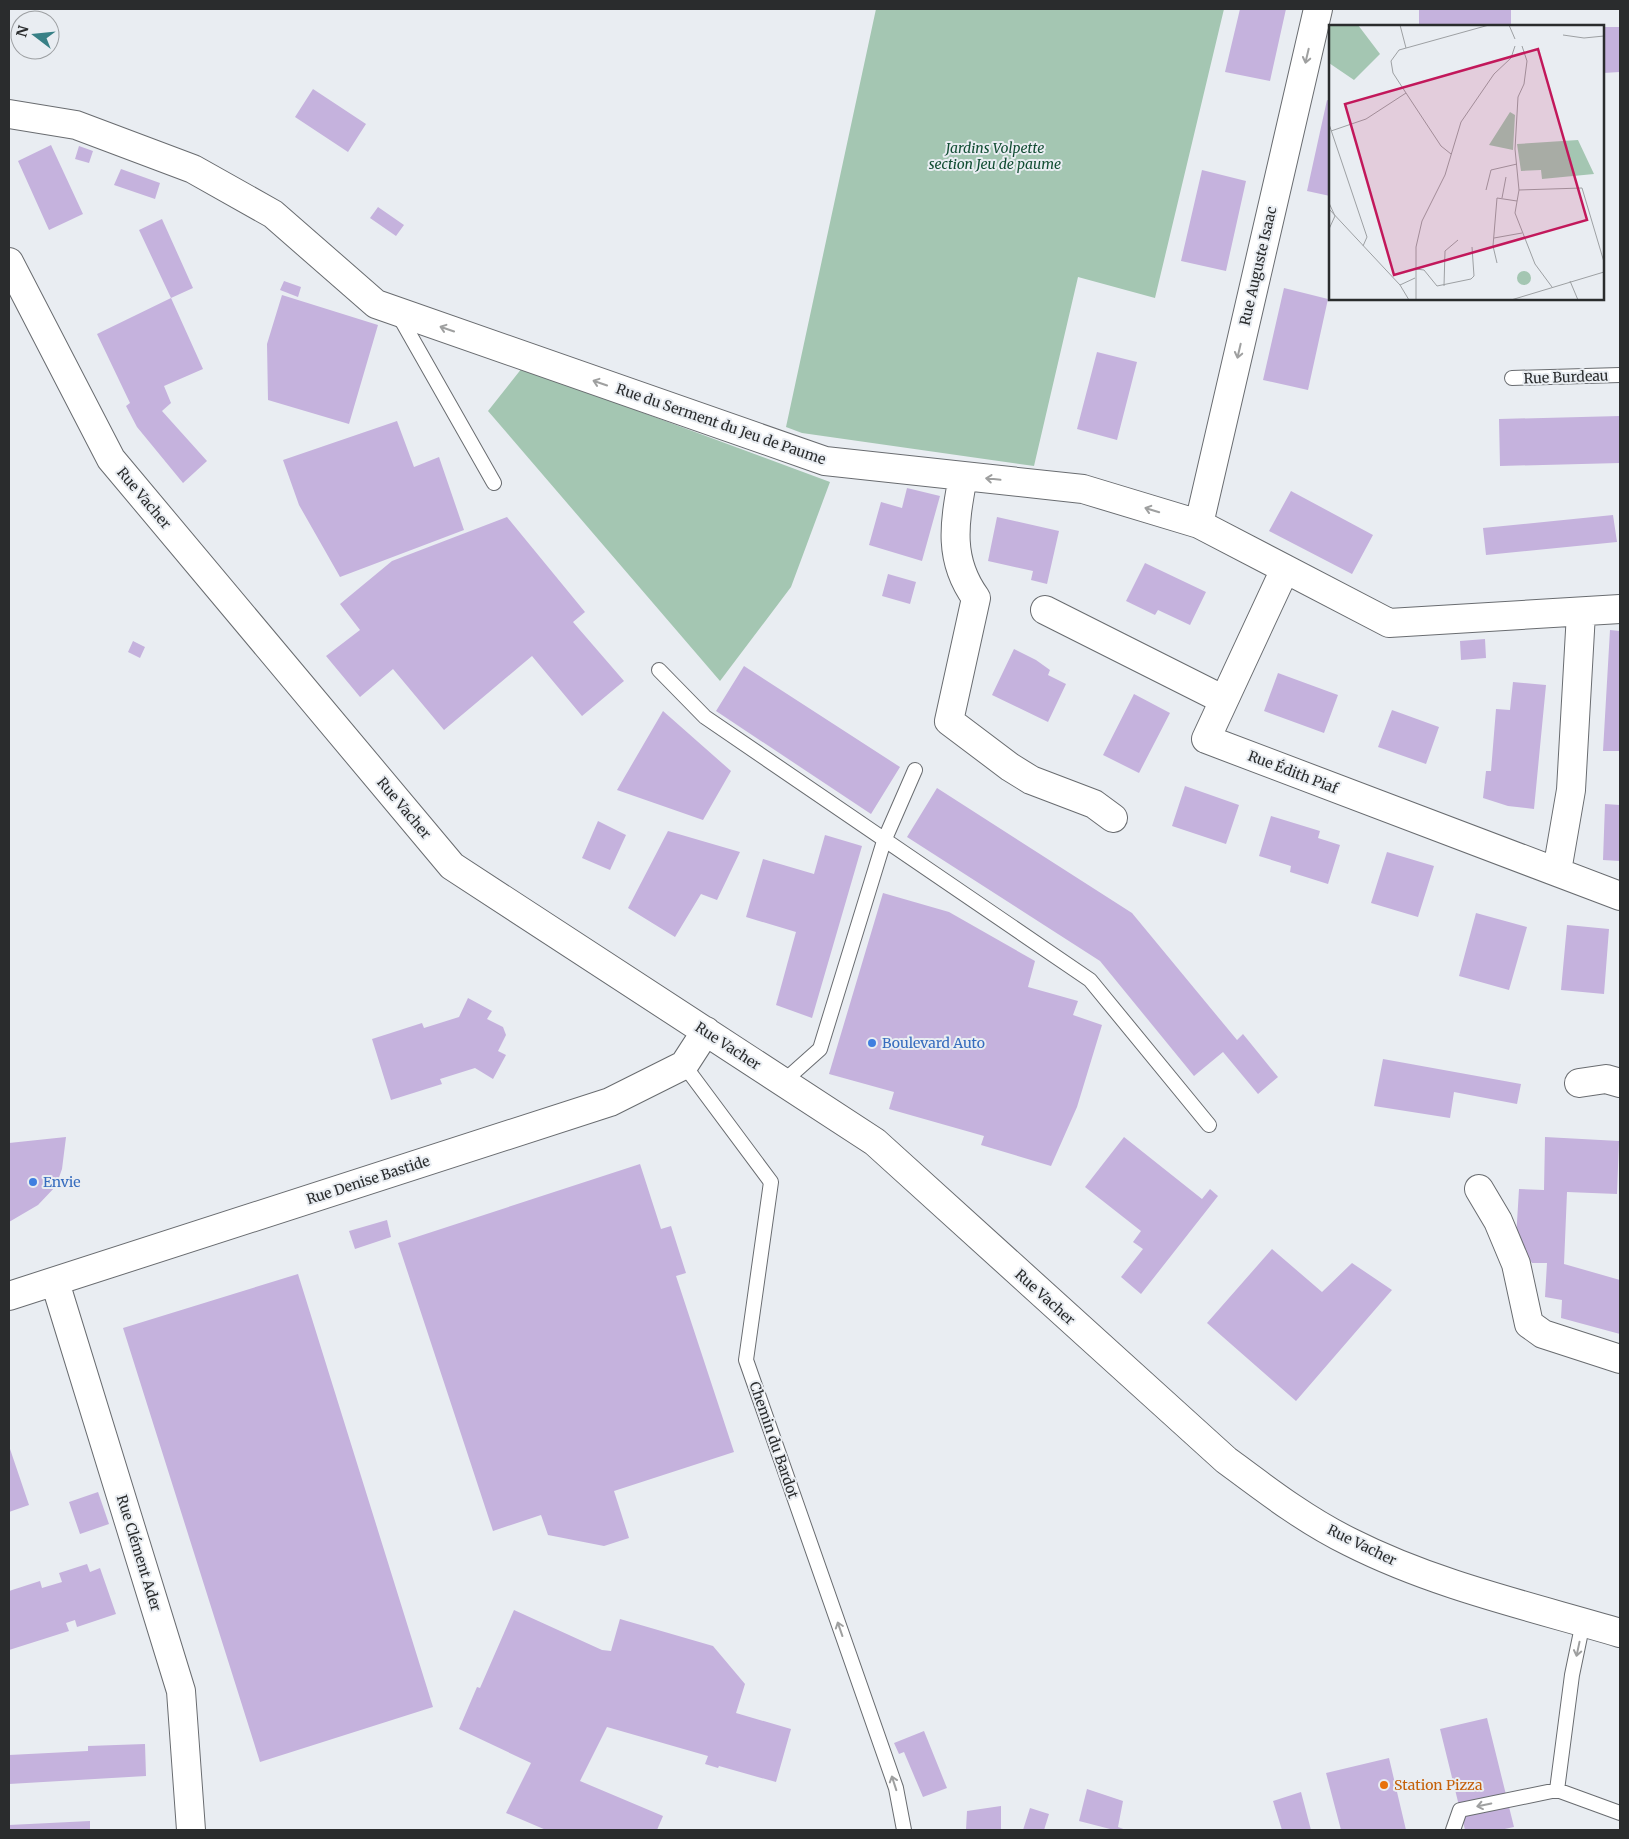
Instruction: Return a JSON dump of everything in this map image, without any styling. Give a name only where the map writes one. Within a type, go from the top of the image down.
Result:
[{"type":"street","name":"Rue Auguste Isaac","points":[[1199,524],[1318,9]]},
{"type":"street","name":"Rue du Serment du Jeu de Paume","points":[[9,114],[76,125],[193,169],[273,214],[376,304],[825,461],[1083,489],[1199,524],[1390,623],[1581,613],[1620,609]]},
{"type":"street","name":"Rue Vacher","points":[[9,262],[111,459],[452,866],[875,1142],[1226,1460],[1282,1502],[1349,1542],[1435,1579],[1620,1633]]},
{"type":"street","points":[[963,476],[955,524],[955,552],[966,584],[976,598],[949,721],[1010,767],[1032,780],[1094,804],[1113,818]]},
{"type":"street","name":"Rue Édith Piaf","points":[[1285,569],[1206,740],[1620,896]]},
{"type":"street","points":[[1045,610],[1224,700]]},
{"type":"street","points":[[1557,871],[1571,790],[1581,613]]},
{"type":"street","points":[[684,1065],[706,1031]]},
{"type":"street","name":"Rue Denise Bastide","points":[[9,1296],[610,1102],[684,1065]]},
{"type":"street","points":[[1579,1083],[1606,1079],[1620,1083]]},
{"type":"street","points":[[1479,1189],[1498,1221],[1516,1264],[1529,1324],[1543,1334],[1620,1358]]},
{"type":"street","name":"Rue Clément Ader","points":[[55,1282],[181,1690],[191,1830]]},
{"type":"lane","points":[[396,311],[494,483]]},
{"type":"lane","name":"Rue Burdeau","points":[[1512,378],[1620,375]]},
{"type":"lane","points":[[659,670],[705,717],[1090,980],[1209,1125]]},
{"type":"lane","points":[[783,1082],[820,1049],[884,841],[915,770]]},
{"type":"lane","name":"Chemin du Bardot","points":[[684,1065],[771,1182],[746,1360],[896,1788],[904,1830]]},
{"type":"lane","points":[[1556,1790],[1572,1675],[1583,1622]]},
{"type":"lane","points":[[1453,1830],[1460,1810],[1556,1790],[1620,1813]]},
{"type":"green space","name":"Jardins Volpette section Jeu de paume","points":[[876,9],[1224,9],[1155,298],[1078,277],[1034,466],[802,433],[786,427]]},
{"type":"green space","points":[[522,368],[830,482],[791,587],[720,681],[488,411]]},
{"type":"building","points":[[1240,9],[1286,9],[1270,81],[1225,72]]},
{"type":"building","points":[[1419,9],[1511,9],[1511,25],[1419,25]]},
{"type":"building","points":[[1604,27],[1620,27],[1620,72],[1604,73]]},
{"type":"building","points":[[313,89],[366,124],[348,152],[295,117]]},
{"type":"building","points":[[1327,100],[1329,101],[1329,196],[1307,191]]},
{"type":"building","points":[[51,145],[83,214],[49,230],[18,161]]},
{"type":"building","points":[[79,146],[93,151],[89,163],[75,159]]},
{"type":"building","points":[[121,169],[160,183],[155,199],[114,185]]},
{"type":"building","points":[[1202,170],[1246,181],[1226,271],[1181,261]]},
{"type":"building","points":[[378,207],[404,225],[396,236],[370,218]]},
{"type":"building","points":[[162,219],[193,288],[171,298],[139,230]]},
{"type":"building","points":[[284,281],[301,287],[298,297],[280,290]]},
{"type":"building","points":[[1284,288],[1328,299],[1308,390],[1263,380]]},
{"type":"building","points":[[282,295],[378,325],[349,424],[268,400],[267,344]]},
{"type":"building","points":[[171,298],[203,369],[164,386],[171,403],[162,411],[207,461],[183,483],[137,427],[126,406],[130,403],[97,334]]},
{"type":"building","points":[[1097,352],[1137,362],[1117,440],[1077,429]]},
{"type":"building","points":[[1620,416],[1620,463],[1500,466],[1499,419]]},
{"type":"building","points":[[397,421],[414,467],[439,457],[464,530],[340,577],[299,505],[283,460]]},
{"type":"building","points":[[907,488],[940,496],[922,561],[869,545],[881,502],[902,508]]},
{"type":"building","points":[[1291,491],[1373,535],[1352,574],[1269,531]]},
{"type":"building","points":[[1613,515],[1617,542],[1486,555],[1483,528]]},
{"type":"building","points":[[507,517],[585,612],[573,622],[624,681],[582,716],[532,656],[444,730],[393,669],[360,697],[326,656],[360,630],[340,604],[392,561]]},
{"type":"building","points":[[997,517],[1059,531],[1047,584],[1031,580],[1033,571],[988,561]]},
{"type":"building","points":[[1145,563],[1206,592],[1190,625],[1158,610],[1155,615],[1126,601]]},
{"type":"building","points":[[888,574],[916,582],[910,604],[882,596]]},
{"type":"building","points":[[1610,630],[1620,631],[1620,751],[1603,751]]},
{"type":"building","points":[[1485,639],[1486,658],[1461,660],[1460,641]]},
{"type":"building","points":[[133,641],[145,647],[140,658],[128,652]]},
{"type":"building","points":[[1014,649],[1036,660],[1050,670],[1048,675],[1066,684],[1048,722],[992,695]]},
{"type":"building","points":[[744,666],[900,767],[871,814],[716,711]]},
{"type":"building","points":[[1278,673],[1338,695],[1324,733],[1264,711]]},
{"type":"building","points":[[1513,682],[1546,685],[1534,809],[1508,806],[1483,798],[1486,771],[1491,771],[1496,709],[1510,710]]},
{"type":"building","points":[[1134,694],[1170,713],[1139,773],[1103,755]]},
{"type":"building","points":[[1392,710],[1439,727],[1426,764],[1378,747]]},
{"type":"building","points":[[663,711],[731,771],[703,820],[617,790]]},
{"type":"building","points":[[1185,786],[1239,805],[1226,844],[1172,826]]},
{"type":"building","points":[[937,788],[1132,913],[1237,1040],[1243,1034],[1278,1077],[1258,1094],[1223,1052],[1194,1076],[1100,961],[907,837]]},
{"type":"building","points":[[1605,804],[1620,805],[1620,861],[1603,860]]},
{"type":"building","points":[[1271,816],[1320,831],[1318,838],[1340,845],[1328,884],[1290,872],[1291,866],[1259,856]]},
{"type":"building","points":[[598,821],[626,835],[610,870],[582,858]]},
{"type":"building","points":[[668,831],[740,852],[717,900],[701,894],[675,937],[628,908]]},
{"type":"building","points":[[825,835],[862,846],[812,1018],[776,1005],[796,932],[746,917],[763,859],[814,874]]},
{"type":"building","points":[[1387,852],[1434,866],[1418,917],[1371,903]]},
{"type":"building","points":[[883,893],[949,912],[1035,961],[1028,987],[1078,1001],[1073,1015],[1102,1025],[1077,1107],[1051,1166],[981,1145],[984,1136],[889,1109],[894,1092],[829,1074]]},
{"type":"building","points":[[1476,913],[1527,927],[1509,990],[1459,976]]},
{"type":"building","points":[[1567,925],[1609,929],[1604,994],[1561,990]]},
{"type":"building","points":[[468,998],[492,1011],[487,1019],[503,1027],[506,1035],[498,1051],[506,1055],[493,1079],[475,1068],[440,1079],[442,1084],[391,1100],[372,1039],[422,1023],[424,1028],[459,1017]]},
{"type":"building","points":[[1383,1059],[1521,1084],[1517,1104],[1454,1092],[1450,1118],[1374,1106]]},
{"type":"building","name":"Envie","points":[[66,1137],[62,1169],[56,1186],[38,1205],[9,1222],[9,1143]]},
{"type":"building","points":[[1124,1137],[1202,1199],[1210,1189],[1218,1196],[1141,1294],[1121,1277],[1143,1249],[1133,1242],[1141,1231],[1085,1187]]},
{"type":"building","points":[[1545,1137],[1619,1141],[1617,1194],[1567,1192],[1564,1264],[1620,1280],[1620,1334],[1561,1318],[1562,1300],[1545,1297],[1547,1263],[1532,1263],[1516,1239],[1519,1189],[1544,1190]]},
{"type":"building","points":[[640,1164],[661,1229],[671,1226],[686,1273],[676,1276],[734,1452],[614,1491],[629,1538],[604,1546],[548,1535],[541,1515],[493,1531],[398,1243]]},
{"type":"building","points":[[387,1220],[391,1237],[355,1249],[349,1231]]},
{"type":"building","points":[[1272,1249],[1322,1292],[1352,1263],[1392,1290],[1296,1401],[1207,1323]]},
{"type":"building","points":[[298,1274],[433,1707],[260,1762],[123,1328]]},
{"type":"building","points":[[9,1446],[29,1505],[9,1512]]},
{"type":"building","points":[[98,1492],[109,1524],[80,1534],[69,1502]]},
{"type":"building","points":[[87,1564],[90,1572],[100,1568],[116,1614],[77,1627],[75,1620],[66,1623],[69,1631],[9,1650],[9,1591],[40,1581],[42,1588],[62,1582],[59,1573]]},
{"type":"building","points":[[514,1610],[602,1650],[611,1651],[620,1619],[713,1646],[745,1684],[736,1713],[791,1729],[776,1782],[719,1766],[718,1768],[705,1764],[708,1756],[607,1727],[580,1781],[663,1816],[657,1830],[546,1830],[506,1813],[531,1763],[459,1729],[477,1687],[480,1688]]},
{"type":"building","points":[[1487,1718],[1514,1827],[1500,1830],[1465,1830],[1440,1729]]},
{"type":"building","points":[[924,1731],[947,1788],[923,1797],[904,1752],[899,1754],[894,1743]]},
{"type":"building","points":[[145,1744],[146,1776],[9,1784],[9,1755],[88,1751],[88,1746]]},
{"type":"building","points":[[1389,1758],[1406,1830],[1341,1830],[1326,1773]]},
{"type":"building","points":[[1087,1789],[1123,1801],[1118,1827],[1126,1830],[1114,1830],[1079,1821]]},
{"type":"building","points":[[1301,1792],[1311,1830],[1282,1830],[1273,1801]]},
{"type":"building","points":[[1001,1806],[1001,1830],[966,1830],[967,1811]]},
{"type":"building","points":[[1030,1808],[1049,1814],[1044,1830],[1023,1830]]},
{"type":"building","points":[[90,1821],[90,1830],[9,1830],[9,1825]]},
{"type":"place","name":"Boulevard Auto","points":[[872,1043]]},
{"type":"place","name":"Envie","points":[[33,1182]]},
{"type":"place","name":"Station Pizza","points":[[1384,1785]]}]
